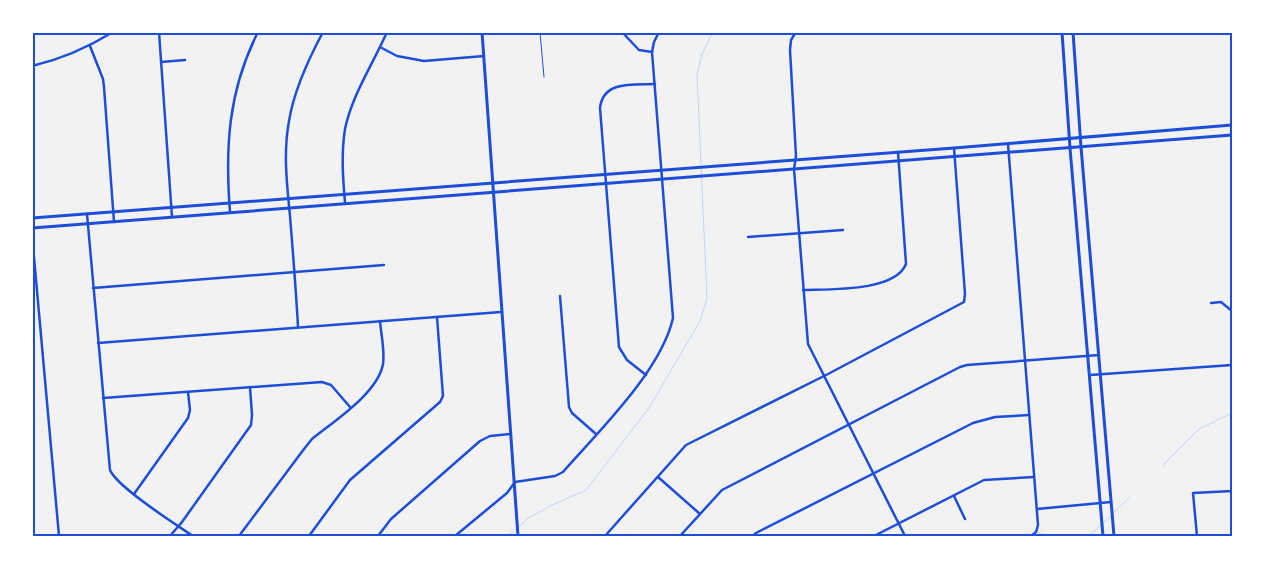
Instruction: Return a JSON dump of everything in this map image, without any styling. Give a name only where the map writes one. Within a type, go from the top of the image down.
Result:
[{"type":"main road","points":[[482,32],[518,536]]},
{"type":"main road","points":[[1062,32],[1069,139],[1103,536]]},
{"type":"main road","points":[[1073,32],[1114,536]]},
{"type":"main road","points":[[32,218],[1008,144],[1232,125]]},
{"type":"main road","points":[[32,228],[1232,135]]},
{"type":"street","points":[[32,66],[90,46],[113,32]]},
{"type":"street","points":[[159,32],[172,217]]},
{"type":"street","points":[[230,212],[228,154],[231,112],[245,62],[258,32]]},
{"type":"street","points":[[298,327],[287,198],[286,142],[290,113],[304,71],[323,32]]},
{"type":"street","points":[[345,204],[343,165],[345,129],[361,86],[387,32]]},
{"type":"street","points":[[622,32],[639,50],[652,52]]},
{"type":"street","points":[[455,536],[507,493],[515,482],[555,476],[563,472],[646,376],[670,329],[673,318],[652,52],[659,32]]},
{"type":"street","points":[[796,32],[791,40],[790,55],[796,160],[794,169],[806,339],[905,536]]},
{"type":"street","points":[[90,46],[103,79],[114,222]]},
{"type":"street","points":[[380,47],[397,56],[424,61],[484,56]]},
{"type":"street","points":[[161,62],[185,60]]},
{"type":"street","points":[[646,376],[627,360],[619,348],[600,108],[603,98],[610,89],[655,84]]},
{"type":"street","points":[[1008,144],[1038,525],[1036,532],[1031,536]]},
{"type":"street","points":[[604,536],[686,445],[824,376],[964,302],[966,294],[954,148]]},
{"type":"street","points":[[803,290],[874,285],[904,270],[906,264],[898,152]]},
{"type":"street","points":[[87,214],[110,470],[114,478],[134,494],[193,536]]},
{"type":"street","points":[[748,237],[843,230]]},
{"type":"street","points":[[32,235],[59,536]]},
{"type":"street","points":[[93,288],[384,265]]},
{"type":"street","points":[[560,296],[569,407],[572,413],[596,434]]},
{"type":"street","points":[[1211,303],[1221,302],[1232,311]]},
{"type":"street","points":[[98,343],[501,312]]},
{"type":"street","points":[[309,536],[350,480],[440,402],[444,396],[437,317]]},
{"type":"street","points":[[240,536],[312,439],[373,386],[380,374],[383,362],[380,321]]},
{"type":"street","points":[[680,536],[722,490],[960,367],[1099,355]]},
{"type":"street","points":[[1090,375],[1232,365]]},
{"type":"street","points":[[103,398],[322,382],[331,385],[350,407]]},
{"type":"street","points":[[170,536],[251,425],[250,387]]},
{"type":"street","points":[[134,494],[188,418],[190,410],[188,392]]},
{"type":"street","points":[[752,536],[973,423],[996,418],[1029,415]]},
{"type":"street","points":[[378,536],[391,519],[480,441],[490,436],[511,434]]},
{"type":"street","points":[[658,476],[700,514]]},
{"type":"street","points":[[874,536],[984,480],[1034,477]]},
{"type":"street","points":[[1197,536],[1193,493],[1232,491]]},
{"type":"street","points":[[954,496],[965,519]]},
{"type":"street","points":[[1037,509],[1112,502]]},
{"type":"lane","points":[[540,32],[544,78]]},
{"type":"waterway","points":[[519,527],[527,519],[552,505],[586,490],[649,408],[700,321],[707,299],[697,74],[702,54],[713,32]]},
{"type":"waterway","points":[[1163,465],[1199,429],[1232,413]]},
{"type":"waterway","points":[[1113,513],[1129,498]]},
{"type":"waterway","points":[[1089,536],[1111,516]]},
{"type":"waterway","points":[[508,536],[516,529]]},
{"type":"waterway","points":[[1037,532],[1045,536]]}]
